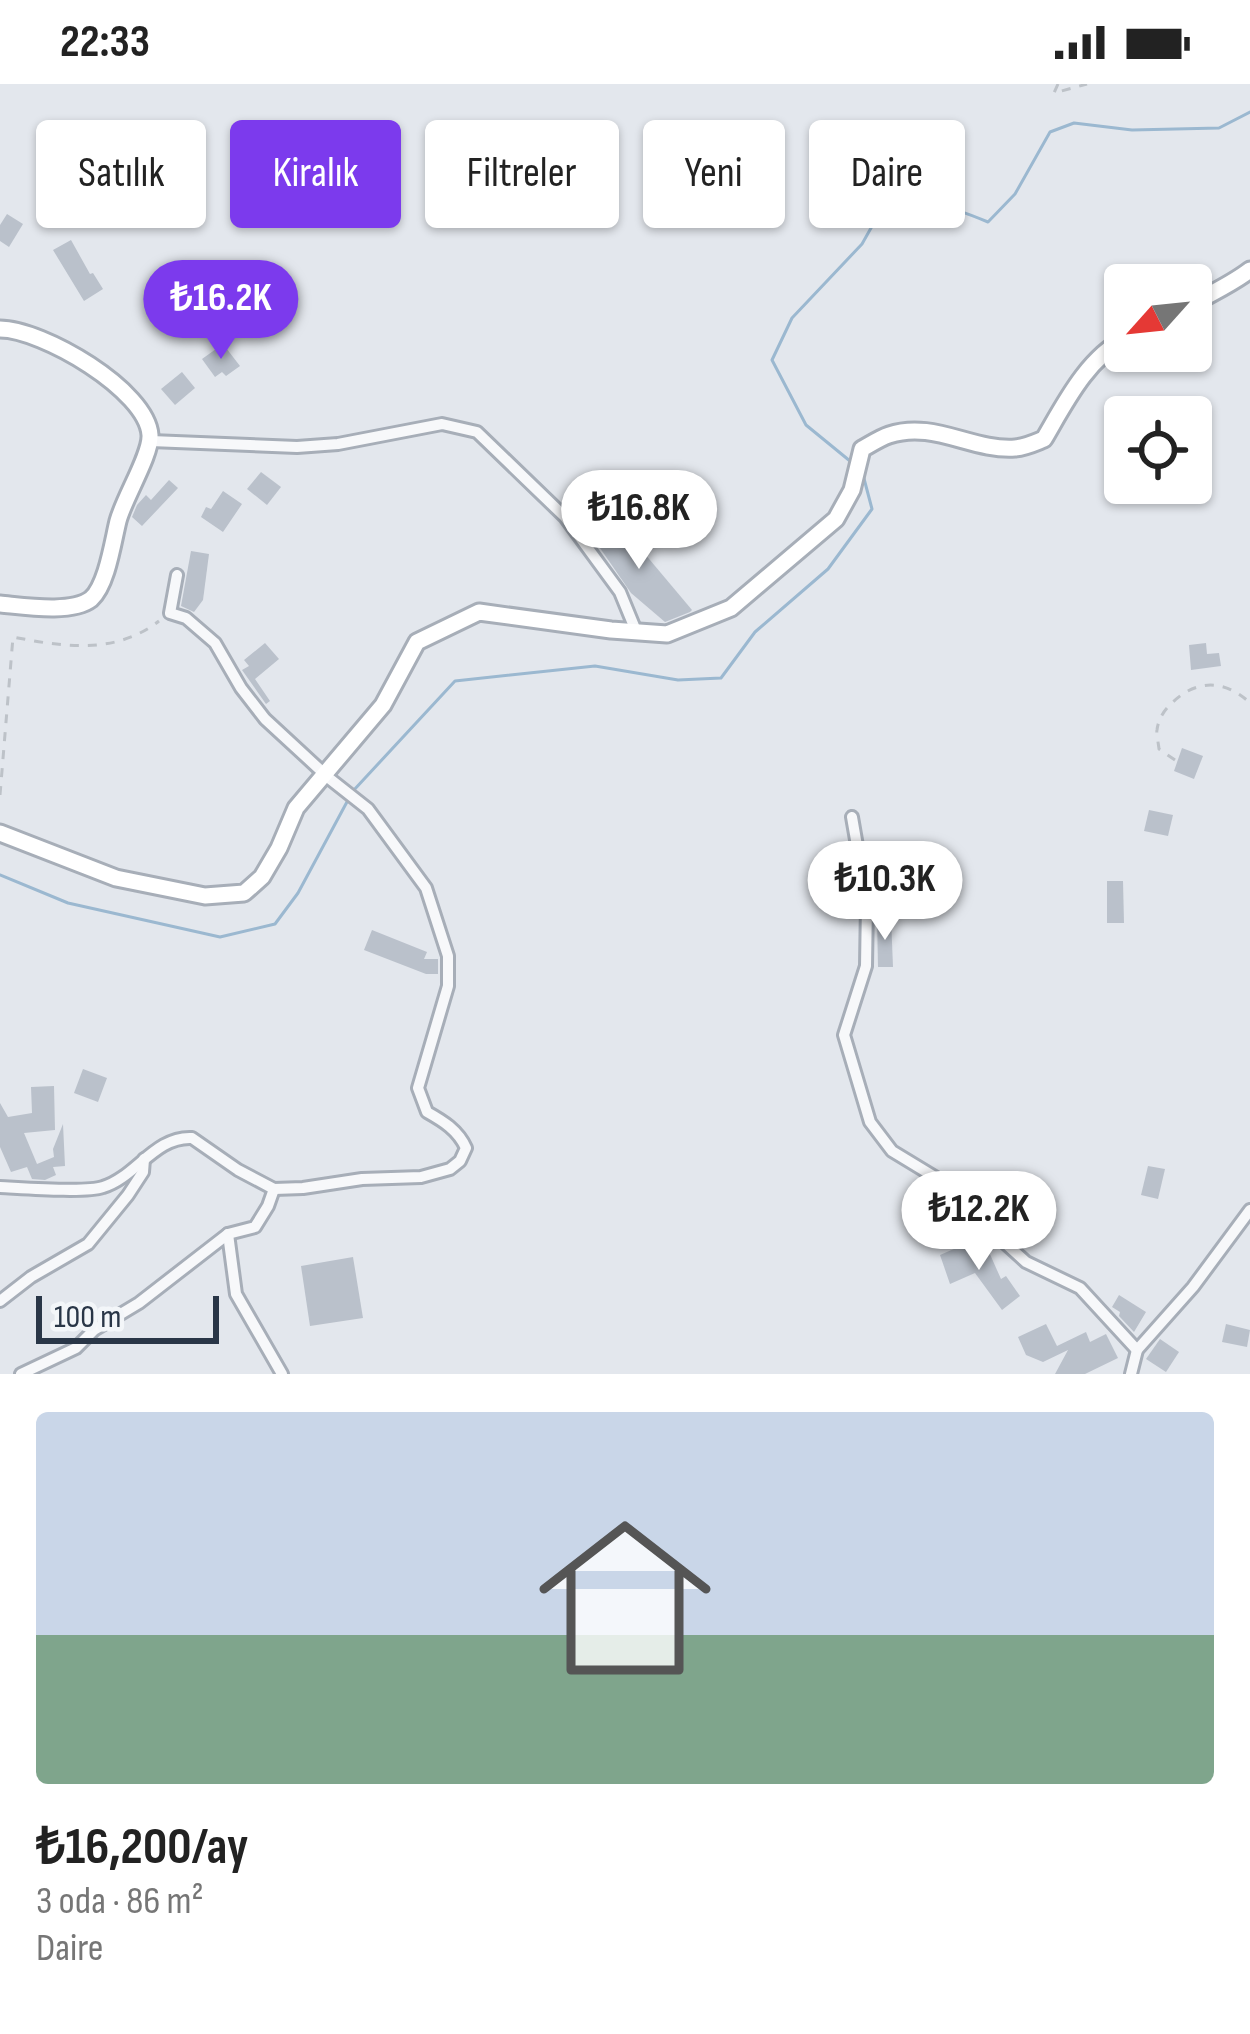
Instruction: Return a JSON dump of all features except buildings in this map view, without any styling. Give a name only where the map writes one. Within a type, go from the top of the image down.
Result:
[{"type":"street","points":[[1212,292],[1250,270]]},
{"type":"street","points":[[0,329],[17,329],[56,344],[124,390],[147,418],[151,441],[122,509],[102,582],[90,600],[66,608],[0,604]]},
{"type":"street","points":[[0,833],[116,878],[205,896],[244,893],[262,877],[296,808],[328,777],[383,705],[417,641],[479,612],[668,634],[730,608],[836,519],[852,490],[862,448],[907,432],[943,432],[1010,448],[1044,440],[1070,395],[1104,356]]},
{"type":"street","points":[[151,441],[297,447],[442,424],[477,432],[565,517],[620,592],[636,631]]},
{"type":"street","points":[[0,1187],[102,1188],[162,1146],[185,1137],[274,1189],[422,1178],[450,1169],[466,1148],[461,1136],[427,1112],[418,1088],[448,986],[448,956],[426,888],[368,809],[265,719],[215,643],[186,619],[170,613],[177,575]]},
{"type":"street","points":[[852,817],[867,904],[866,966],[844,1035],[870,1122],[892,1151],[948,1185],[1026,1262],[1080,1288],[1137,1349]]},
{"type":"street","points":[[0,1300],[88,1244],[128,1195],[143,1172],[144,1160]]},
{"type":"street","points":[[21,1374],[76,1348],[227,1234],[255,1227],[274,1189]]},
{"type":"street","points":[[1131,1374],[1137,1349],[1193,1287],[1250,1210]]},
{"type":"street","points":[[227,1234],[236,1294],[282,1374]]},
{"type":"path","points":[[1058,84],[1054,93],[1087,84]]},
{"type":"path","points":[[0,795],[13,638],[66,647],[104,645],[146,632],[170,613]]},
{"type":"path","points":[[1175,760],[1160,749],[1156,730],[1165,709],[1186,690],[1212,684],[1239,693],[1250,703]]},
{"type":"waterway","points":[[850,461],[806,425],[772,360],[792,318],[862,244],[880,212],[936,206],[988,222],[1015,194],[1050,132],[1074,123],[1132,130],[1219,128],[1250,112]]},
{"type":"waterway","points":[[353,791],[455,681],[595,666],[678,680],[721,678],[755,632],[828,569],[872,509],[862,471]]},
{"type":"waterway","points":[[0,875],[68,903],[220,937],[275,924],[298,893],[348,800]]}]
